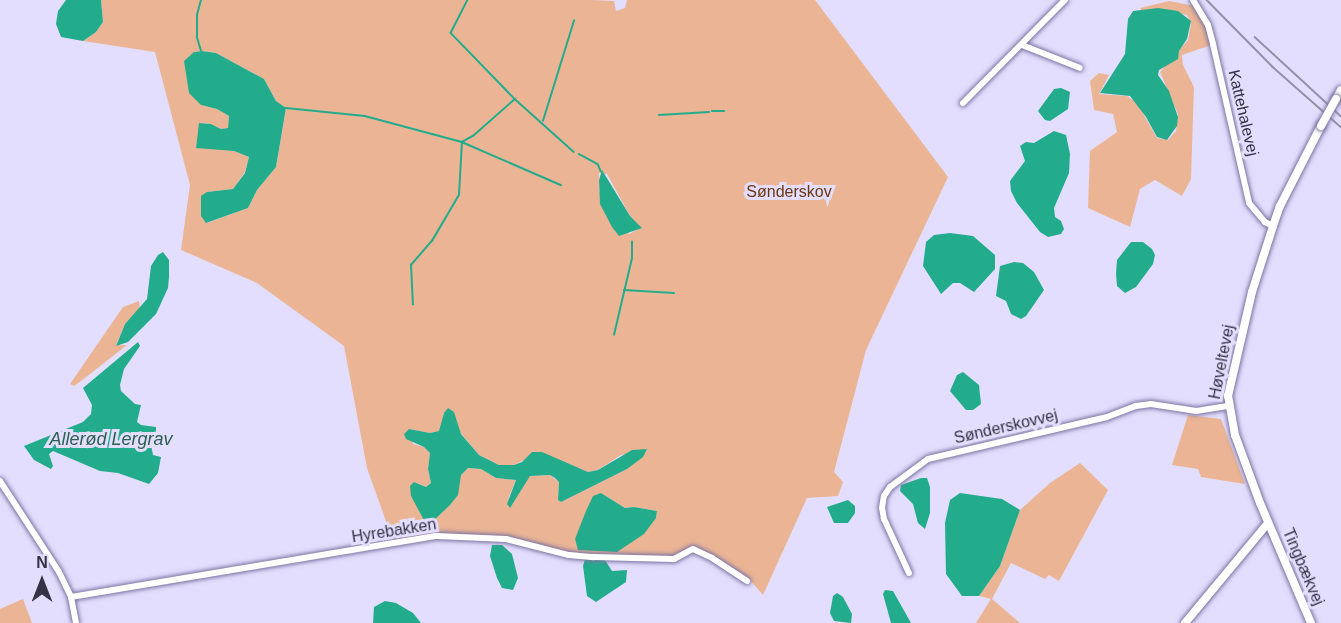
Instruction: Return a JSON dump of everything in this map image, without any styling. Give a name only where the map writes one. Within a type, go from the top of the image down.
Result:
[{"type":"street","points":[[963,103],[1065,0]]},
{"type":"street","name":"Kattehalevej","points":[[1193,0],[1208,25],[1249,203],[1265,222],[1273,226]]},
{"type":"street","points":[[1022,45],[1080,68]]},
{"type":"street","name":"Høveltevej","points":[[1268,523],[1234,435],[1228,406],[1236,360],[1273,226],[1283,199],[1341,90]]},
{"type":"street","name":"Sønderskovvej","points":[[909,573],[884,519],[882,508],[884,496],[890,487],[928,459],[1107,417],[1136,406],[1151,405],[1196,411],[1228,406]]},
{"type":"street","points":[[0,481],[59,572],[71,597],[76,623]]},
{"type":"street","points":[[1185,623],[1268,523]]},
{"type":"street","name":"Tingbækvej","points":[[1268,523],[1311,623]]},
{"type":"street","name":"Hyrebakken","points":[[71,597],[436,536],[506,539],[569,555],[594,557],[674,559],[693,549],[747,581]]},
{"type":"green space","name":"Sønderskov","points":[[101,0],[591,0],[614,1],[616,11],[625,8],[627,0],[815,0],[948,177],[866,350],[834,472],[843,482],[838,496],[807,498],[763,595],[749,579],[692,547],[672,558],[562,552],[491,535],[436,535],[393,541],[367,468],[344,346],[257,283],[181,250],[190,185],[155,52],[83,41],[96,32],[103,22]],"holes":[[[194,52],[216,53],[264,79],[276,101],[286,109],[276,167],[257,190],[248,208],[207,223],[207,192],[233,189],[245,172],[249,157],[234,151],[196,147],[200,123],[211,124],[221,129],[228,128],[229,116],[217,109],[201,105]],[[599,173],[607,174],[630,216],[641,228],[629,234],[599,191]],[[444,413],[479,455],[499,465],[514,465],[524,460],[562,461],[588,472],[598,470],[621,455],[629,454],[627,469],[561,502],[558,500],[559,482],[550,475],[530,476],[508,499],[516,480],[496,478],[481,469],[468,468],[461,475],[457,488],[440,514],[430,523],[411,496],[414,482],[426,487],[431,483],[428,469],[430,453],[424,447],[413,444],[409,429],[430,433],[440,431]],[[601,493],[625,508],[634,507],[657,511],[656,518],[575,539]]]},
{"type":"green space","points":[[1169,1],[1200,7],[1211,45],[1182,55],[1183,65],[1194,87],[1191,179],[1182,196],[1155,180],[1140,189],[1130,227],[1088,208],[1090,151],[1117,132],[1113,114],[1094,110],[1090,81],[1099,73],[1109,75],[1099,94],[1127,96],[1137,103],[1157,138],[1168,140],[1176,131],[1178,114],[1160,72],[1188,40],[1191,24],[1187,15],[1158,9],[1144,14],[1140,8]]},
{"type":"green space","points":[[139,301],[140,309],[125,324],[116,345],[127,345],[74,386],[70,384],[123,307]]},
{"type":"green space","points":[[1188,415],[1221,419],[1245,484],[1201,477],[1198,469],[1172,465]]},
{"type":"green space","points":[[1080,463],[1108,490],[1059,581],[1049,575],[1045,579],[1011,563],[992,599],[1020,623],[976,623],[991,599],[979,596],[1000,566],[1020,510],[1050,483]]},
{"type":"green space","points":[[23,599],[32,623],[0,623],[0,609]]},
{"type":"water","points":[[66,0],[101,0],[103,22],[96,32],[83,41],[61,37],[56,24],[58,11]]},
{"type":"water","points":[[1158,8],[1178,11],[1191,21],[1187,39],[1179,51],[1178,59],[1159,70],[1158,75],[1169,91],[1178,117],[1177,126],[1167,140],[1157,137],[1146,117],[1130,96],[1100,93],[1125,54],[1128,19],[1133,11]]},
{"type":"water","points":[[194,52],[216,53],[264,79],[276,101],[286,108],[276,167],[257,190],[248,208],[206,223],[201,216],[201,196],[207,192],[233,189],[245,173],[249,157],[234,151],[196,148],[199,123],[211,124],[221,129],[228,128],[229,116],[217,109],[201,105],[189,93],[184,61]]},
{"type":"water","points":[[1061,88],[1070,92],[1068,109],[1050,121],[1045,120],[1038,111],[1054,89]]},
{"type":"water","points":[[1054,131],[1066,135],[1070,154],[1069,173],[1054,208],[1055,217],[1061,221],[1064,229],[1061,234],[1048,237],[1040,232],[1017,203],[1011,191],[1010,181],[1025,161],[1020,146],[1026,142],[1034,143]]},
{"type":"water","points":[[602,170],[630,216],[642,228],[619,236],[612,227],[600,204],[599,180]]},
{"type":"water","points":[[950,233],[973,236],[995,255],[995,269],[974,292],[960,283],[953,283],[941,294],[923,266],[926,242],[934,235]]},
{"type":"water","points":[[1131,242],[1143,242],[1152,249],[1155,255],[1153,264],[1136,287],[1125,293],[1117,286],[1117,260]]},
{"type":"water","points":[[163,252],[169,260],[168,288],[156,314],[128,342],[116,346],[125,324],[147,299],[151,266],[158,255]]},
{"type":"water","points":[[1014,262],[1023,263],[1034,272],[1044,290],[1026,316],[1021,319],[1011,314],[1006,301],[996,296],[1000,266]]},
{"type":"water","name":"Allerød Lergrav","points":[[138,342],[140,346],[124,369],[120,385],[121,391],[135,404],[141,405],[137,422],[141,425],[156,427],[156,441],[151,445],[153,455],[161,457],[158,473],[149,484],[118,473],[100,471],[53,451],[49,454],[53,466],[51,469],[34,460],[24,446],[83,422],[91,414],[92,405],[83,388]]},
{"type":"water","points":[[963,372],[979,385],[981,404],[973,410],[966,410],[950,391],[957,375]]},
{"type":"water","points":[[448,408],[454,412],[461,434],[479,455],[499,465],[514,465],[522,462],[532,452],[542,452],[588,472],[598,470],[632,450],[647,449],[643,457],[627,469],[561,502],[558,500],[559,482],[555,478],[550,475],[530,476],[510,508],[507,504],[516,480],[496,478],[481,469],[468,468],[461,475],[458,495],[431,523],[426,524],[411,496],[410,486],[414,482],[426,487],[431,483],[428,469],[430,453],[424,447],[406,439],[404,434],[409,429],[430,433],[439,431],[444,413]]},
{"type":"water","points":[[927,478],[930,487],[930,513],[925,529],[918,523],[913,504],[900,491],[901,485]]},
{"type":"water","points":[[601,493],[625,508],[634,507],[657,511],[656,518],[644,534],[617,552],[578,550],[575,539],[586,511],[593,496]]},
{"type":"water","points":[[960,493],[1002,499],[1020,510],[1000,566],[979,596],[962,596],[946,574],[945,523],[950,500]]},
{"type":"water","points":[[848,500],[855,506],[855,513],[848,523],[834,523],[827,507]]},
{"type":"water","points":[[492,545],[502,545],[512,554],[518,578],[513,590],[502,588],[497,578],[490,556]]},
{"type":"water","points":[[585,559],[605,560],[612,571],[627,570],[626,582],[596,602],[587,596],[583,566]]},
{"type":"water","points":[[885,590],[893,591],[911,623],[891,623],[883,594]]},
{"type":"water","points":[[837,593],[843,597],[852,614],[851,623],[834,621],[830,613],[833,596]]},
{"type":"water","points":[[385,601],[396,603],[413,613],[421,623],[373,623],[374,607]]},
{"type":"waterway","points":[[201,0],[197,15],[197,38],[201,51]]},
{"type":"waterway","points":[[468,0],[451,33],[514,98]]},
{"type":"waterway","points":[[543,121],[574,21]]},
{"type":"waterway","points":[[413,305],[411,265],[432,241],[459,195],[462,142],[473,136],[515,99],[574,152]]},
{"type":"waterway","points":[[286,108],[365,116],[462,142],[561,185]]},
{"type":"waterway","points":[[712,111],[724,111]]},
{"type":"waterway","points":[[659,115],[709,112]]},
{"type":"waterway","points":[[579,154],[598,164],[601,171]]},
{"type":"waterway","points":[[614,335],[632,258],[632,242]]},
{"type":"waterway","points":[[624,290],[674,293]]},
{"type":"tram line","points":[[1207,0],[1273,67],[1341,127]]},
{"type":"tram line","points":[[1255,37],[1341,116]]}]
